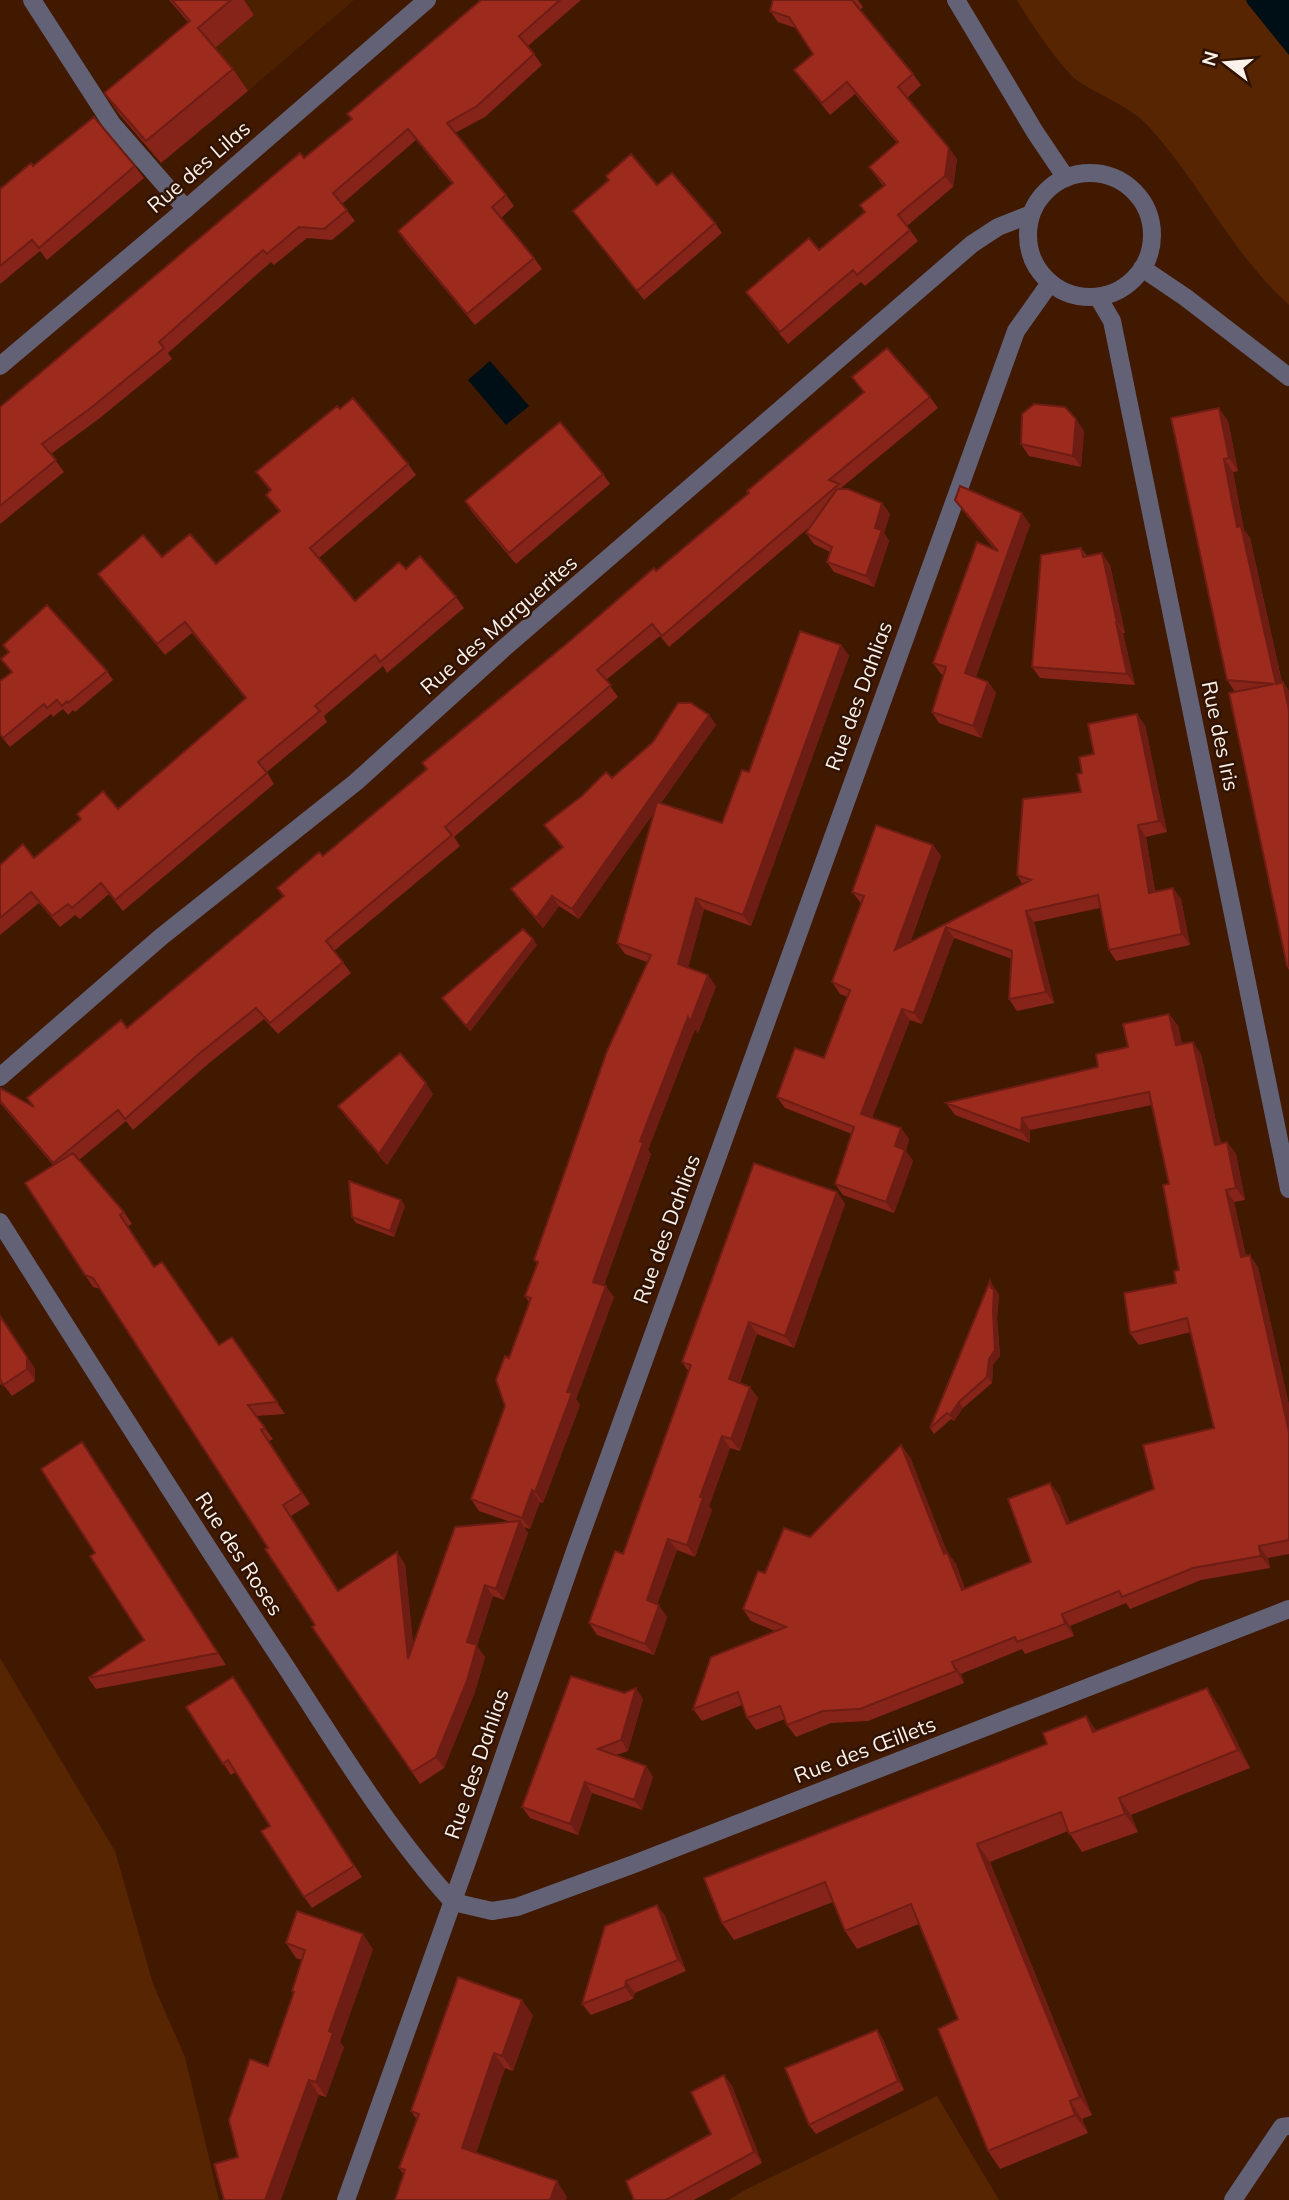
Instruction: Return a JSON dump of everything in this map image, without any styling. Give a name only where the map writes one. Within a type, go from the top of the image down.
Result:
[{"type":"street","points":[[32,0],[112,124],[186,209]]},
{"type":"street","name":"Rue des Lilas","points":[[0,366],[427,0]]},
{"type":"street","points":[[956,0],[1035,132],[1066,178]]},
{"type":"street","points":[[1085,173],[1104,174],[1122,182],[1137,195],[1147,212],[1152,231],[1150,250],[1142,268],[1131,282],[1115,292],[1098,297],[1073,294],[1050,283],[1038,269],[1030,252],[1027,233],[1031,214],[1039,199],[1051,187],[1066,178],[1085,173]]},
{"type":"street","name":"Rue des Marguerites","points":[[0,1077],[161,937],[356,782],[503,649],[972,244],[998,227],[1031,214]]},
{"type":"street","points":[[1142,268],[1185,297],[1289,377]]},
{"type":"street","name":"Rue des Dahlias","points":[[345,2200],[453,1902],[575,1551],[1016,331],[1050,283]]},
{"type":"street","name":"Rue des Iris","points":[[1098,297],[1112,321],[1289,1189]]},
{"type":"street","name":"Rue des Roses","points":[[0,1222],[191,1525],[317,1715],[418,1863],[453,1902]]},
{"type":"street","name":"Rue des Œillets","points":[[453,1902],[492,1911],[517,1907],[1289,1609]]},
{"type":"street","points":[[1233,2200],[1282,2127],[1289,2126]]},
{"type":"shaded area","points":[[242,0],[354,0],[248,91],[213,49],[254,15]]},
{"type":"shaded area","points":[[1017,0],[1289,0],[1289,305],[1250,263],[1183,169],[1146,124],[1132,112],[1071,75],[1046,44]]},
{"type":"shaded area","points":[[1246,0],[1289,0],[1289,55],[1247,3]]},
{"type":"shaded area","points":[[490,361],[529,406],[506,425],[468,380]]},
{"type":"shaded area","points":[[0,1658],[115,1851],[153,1984],[185,2057],[219,2200],[0,2200]]},
{"type":"shaded area","points":[[937,2096],[999,2200],[729,2200],[743,2191]]},
{"type":"building","points":[[172,0],[231,0],[198,28],[233,69],[146,141],[104,93],[190,21]]},
{"type":"building","points":[[481,0],[560,0],[519,36],[534,54],[477,106],[447,123],[506,195],[492,207],[534,258],[467,314],[398,231],[453,183],[408,129],[333,193],[347,210],[324,229],[299,227],[267,254],[263,250],[159,342],[164,348],[42,444],[56,460],[0,506],[0,407],[300,153],[304,158],[352,119],[347,114]]},
{"type":"building","points":[[773,0],[852,0],[913,74],[898,87],[949,148],[945,176],[898,215],[910,230],[857,275],[853,270],[780,332],[746,292],[809,238],[819,250],[865,212],[860,205],[885,185],[869,167],[898,142],[847,82],[822,103],[794,70],[813,54],[789,17],[770,11]]},
{"type":"building","points":[[94,117],[135,166],[39,248],[32,240],[0,266],[0,189]]},
{"type":"building","points":[[631,154],[657,185],[672,173],[715,223],[637,291],[573,211],[609,180],[606,176]]},
{"type":"building","points":[[887,348],[930,397],[829,480],[839,484],[662,636],[652,624],[597,670],[611,685],[445,827],[452,835],[326,941],[343,962],[270,1023],[256,1008],[125,1119],[118,1110],[53,1163],[0,1101],[0,1088],[34,1107],[27,1098],[121,1020],[127,1028],[284,896],[277,888],[319,852],[323,856],[427,769],[422,763],[654,568],[656,571],[749,493],[747,491],[864,392],[852,377]]},
{"type":"building","points":[[353,398],[408,464],[310,548],[355,601],[399,562],[406,569],[420,556],[456,597],[380,662],[375,655],[315,706],[320,711],[258,762],[267,773],[115,900],[101,883],[72,908],[68,904],[52,916],[31,892],[0,918],[0,865],[23,844],[34,858],[81,819],[77,814],[103,791],[118,809],[246,698],[185,622],[157,644],[98,574],[143,535],[162,557],[190,534],[216,564],[280,511],[266,495],[271,490],[256,472],[337,406],[340,409]]},
{"type":"building","points":[[1034,404],[1065,407],[1076,419],[1073,456],[1021,444],[1022,414]]},
{"type":"building","points":[[1219,408],[1229,458],[1224,459],[1237,527],[1241,526],[1276,684],[1283,682],[1289,710],[1289,966],[1229,693],[1274,684],[1227,680],[1171,418]]},
{"type":"building","points":[[560,422],[603,474],[509,553],[465,501]]},
{"type":"building","points":[[960,486],[1022,513],[965,673],[988,682],[973,726],[932,712],[946,667],[933,663],[977,542],[998,551],[955,500]]},
{"type":"building","points":[[837,489],[848,489],[882,503],[875,528],[882,530],[866,576],[827,562],[832,547],[806,533]]},
{"type":"building","points":[[1081,548],[1083,557],[1102,553],[1127,674],[1032,667],[1041,555]]},
{"type":"building","points":[[47,605],[107,671],[68,703],[67,701],[62,706],[57,700],[47,708],[44,704],[3,738],[0,734],[0,681],[12,672],[1,659],[9,652],[3,645]]},
{"type":"building","points":[[800,631],[841,645],[743,915],[696,898],[678,964],[708,975],[690,1022],[688,1017],[640,1141],[643,1143],[593,1282],[606,1286],[567,1392],[572,1393],[535,1492],[532,1490],[522,1518],[471,1499],[505,1406],[496,1380],[505,1356],[509,1358],[531,1298],[525,1296],[538,1262],[534,1260],[607,1051],[651,955],[617,943],[657,802],[722,823],[742,770],[749,772]]},
{"type":"building","points":[[678,703],[691,703],[709,715],[572,909],[552,896],[536,918],[511,889],[563,847],[544,825],[582,796],[606,772],[612,778],[653,742]]},
{"type":"building","points":[[1137,714],[1159,821],[1138,825],[1149,893],[1173,888],[1182,934],[1109,950],[1098,895],[1026,911],[1046,992],[1009,999],[1012,951],[946,927],[914,1013],[902,1009],[861,1114],[901,1128],[895,1146],[905,1150],[886,1202],[835,1184],[854,1127],[777,1097],[795,1048],[824,1058],[850,990],[832,982],[864,896],[852,892],[876,825],[933,845],[895,950],[1031,880],[1017,875],[1023,799],[1081,792],[1077,774],[1082,773],[1079,757],[1094,754],[1088,724]]},
{"type":"building","points":[[523,929],[533,939],[466,1026],[442,998]]},
{"type":"building","points":[[1169,1014],[1176,1045],[1193,1042],[1215,1145],[1227,1142],[1236,1188],[1226,1190],[1241,1257],[1250,1255],[1289,1432],[1289,1540],[1259,1546],[1261,1556],[1193,1568],[1122,1597],[1119,1591],[1062,1614],[1065,1624],[1017,1642],[1015,1637],[952,1662],[956,1671],[860,1709],[823,1711],[787,1725],[780,1706],[747,1718],[738,1692],[693,1709],[711,1657],[786,1627],[743,1609],[758,1571],[765,1573],[784,1528],[810,1537],[901,1445],[944,1554],[947,1552],[962,1590],[1031,1562],[1008,1499],[1050,1483],[1067,1524],[1154,1489],[1143,1445],[1214,1428],[1187,1318],[1130,1333],[1124,1293],[1176,1283],[1174,1271],[1179,1270],[1163,1185],[1169,1184],[1149,1092],[1022,1118],[1021,1131],[946,1103],[1098,1067],[1096,1054],[1128,1047],[1123,1024]]},
{"type":"building","points":[[400,1053],[426,1083],[379,1154],[338,1106]]},
{"type":"building","points":[[73,1153],[124,1212],[120,1215],[154,1267],[162,1262],[219,1345],[232,1337],[277,1402],[248,1405],[265,1428],[261,1430],[302,1493],[283,1505],[338,1591],[397,1552],[408,1659],[455,1527],[520,1521],[496,1589],[485,1585],[467,1642],[477,1645],[467,1681],[436,1757],[412,1772],[312,1627],[315,1625],[265,1549],[268,1548],[93,1278],[85,1275],[25,1183]]},
{"type":"building","points":[[754,1163],[837,1192],[785,1336],[749,1322],[729,1379],[750,1387],[731,1439],[722,1436],[700,1497],[703,1498],[687,1545],[668,1539],[647,1600],[659,1605],[645,1644],[589,1623],[615,1551],[623,1554],[691,1365],[682,1362]]},
{"type":"building","points":[[349,1181],[401,1200],[390,1231],[352,1217]]},
{"type":"building","points":[[990,1281],[991,1288],[994,1289],[995,1350],[989,1359],[987,1377],[959,1402],[950,1415],[947,1413],[930,1428]]},
{"type":"building","points":[[0,1316],[27,1357],[27,1369],[3,1385],[0,1379]]},
{"type":"building","points":[[82,1442],[218,1653],[88,1678],[144,1640],[90,1556],[95,1553],[41,1469]]},
{"type":"building","points":[[571,1676],[624,1693],[636,1688],[621,1740],[598,1749],[646,1766],[634,1800],[585,1782],[570,1824],[522,1807]]},
{"type":"building","points":[[233,1677],[354,1866],[304,1897],[261,1831],[270,1826],[228,1760],[223,1764],[186,1707]]},
{"type":"building","points":[[1207,1688],[1238,1750],[1119,1798],[1125,1814],[1069,1834],[1061,1812],[977,1844],[1080,2097],[1070,2101],[1075,2115],[988,2151],[938,2029],[958,2019],[911,1904],[845,1931],[825,1882],[722,1923],[704,1878],[1047,1744],[1043,1733],[1086,1716],[1093,1732]]},
{"type":"building","points":[[657,1905],[678,1960],[626,1981],[625,1987],[582,2004],[605,1926]]},
{"type":"building","points":[[297,1911],[363,1934],[329,2031],[333,2033],[316,2082],[309,2080],[265,2200],[224,2200],[214,2164],[238,2157],[229,2120],[250,2059],[268,2066],[294,1992],[292,1991],[305,1950],[286,1943]]},
{"type":"building","points":[[458,1977],[522,2000],[502,2056],[494,2053],[462,2148],[557,2181],[550,2200],[395,2200],[405,2170],[399,2168],[419,2114],[411,2111]]},
{"type":"building","points":[[877,2030],[898,2081],[809,2125],[785,2068]]},
{"type":"building","points":[[724,2075],[754,2152],[666,2200],[634,2200],[626,2181],[711,2134],[691,2092]]}]
